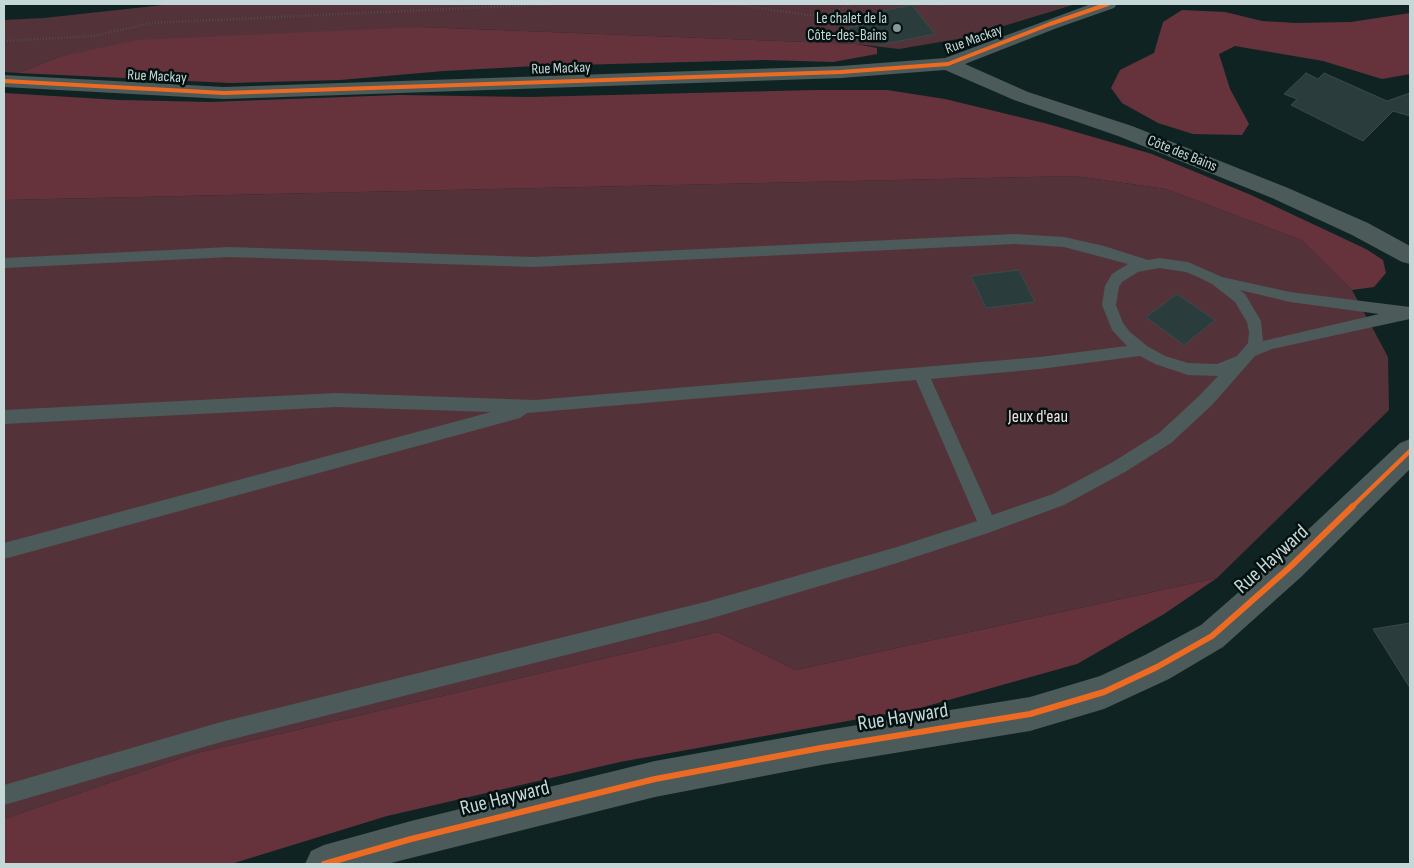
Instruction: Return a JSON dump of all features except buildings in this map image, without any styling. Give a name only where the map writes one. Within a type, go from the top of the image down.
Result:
[{"type":"street","name":"Rue Mackay","points":[[4,81],[224,93],[841,72],[948,64],[1050,24],[1108,4]]},
{"type":"street","name":"Côte des Bains","points":[[948,64],[1022,96],[1125,131],[1280,193],[1360,229],[1410,256]]},
{"type":"street","name":"Rue Hayward","points":[[324,864],[411,839],[655,779],[821,748],[1030,714],[1104,692],[1157,667],[1212,636],[1290,567],[1410,451]]},
{"type":"lane","points":[[4,262],[230,252],[533,262],[1015,239],[1064,242],[1104,251],[1145,264],[1173,264],[1188,267],[1243,286],[1290,296],[1408,313]]},
{"type":"lane","points":[[1145,264],[1129,270],[1117,278],[1109,295],[1109,305],[1117,326],[1125,336],[1142,350],[1174,366],[1203,371],[1231,366],[1270,344],[1382,321],[1408,313]]},
{"type":"lane","points":[[4,795],[221,732],[709,610],[897,556],[1058,500],[1119,467],[1165,438],[1206,400],[1246,356],[1255,343],[1254,321],[1249,310],[1230,288],[1211,276]]},
{"type":"lane","points":[[4,417],[336,400],[535,406],[921,374],[1040,363],[1142,350]]},
{"type":"lane","points":[[921,374],[988,525]]},
{"type":"lane","points":[[4,551],[535,406]]},
{"type":"path","points":[[4,42],[94,36],[152,23],[553,4]]},
{"type":"path","points":[[714,4],[732,4],[808,15],[828,14],[853,4]]},
{"type":"path","points":[[934,4],[946,4]]},
{"type":"green space","points":[[172,4],[1076,4],[964,38],[899,49],[856,44],[421,27],[59,57],[18,73],[4,72],[4,20],[44,18]]},
{"type":"green space","name":"Jeux d'eau","points":[[1075,176],[1166,189],[1301,240],[1352,290],[1388,357],[1389,410],[1217,578],[796,670],[718,632],[193,754],[4,819],[4,200]]},
{"type":"shaded area","points":[[1182,10],[1225,12],[1262,21],[1296,23],[1351,22],[1410,13],[1410,74],[1382,79],[1323,61],[1235,46],[1219,54],[1230,89],[1249,124],[1242,135],[1193,134],[1158,123],[1122,103],[1111,88],[1120,70],[1154,53],[1163,22]]},
{"type":"shaded area","points":[[421,27],[856,44],[877,48],[877,54],[833,62],[765,60],[536,66],[444,71],[340,80],[230,83],[18,73],[59,57],[137,40]]},
{"type":"shaded area","points":[[887,90],[945,99],[1048,124],[1152,154],[1251,195],[1366,249],[1383,260],[1386,273],[1374,287],[1352,290],[1301,240],[1166,189],[1075,176],[4,200],[4,93],[119,100],[209,102],[399,95],[529,97]]},
{"type":"shaded area","points":[[1217,578],[1164,614],[1077,664],[920,708],[620,762],[387,816],[231,864],[4,864],[4,819],[193,754],[718,632],[796,670]]},
{"type":"cycle path","points":[[4,81],[224,93],[841,72],[948,64],[1050,24],[1108,4]]},
{"type":"cycle path","points":[[324,864],[411,839],[655,779],[821,748],[1030,714],[1104,692],[1157,667],[1212,636],[1290,567],[1410,451]]},
{"type":"place","name":"Le chalet de la Côte-des-Bains","points":[[897,28]]}]
